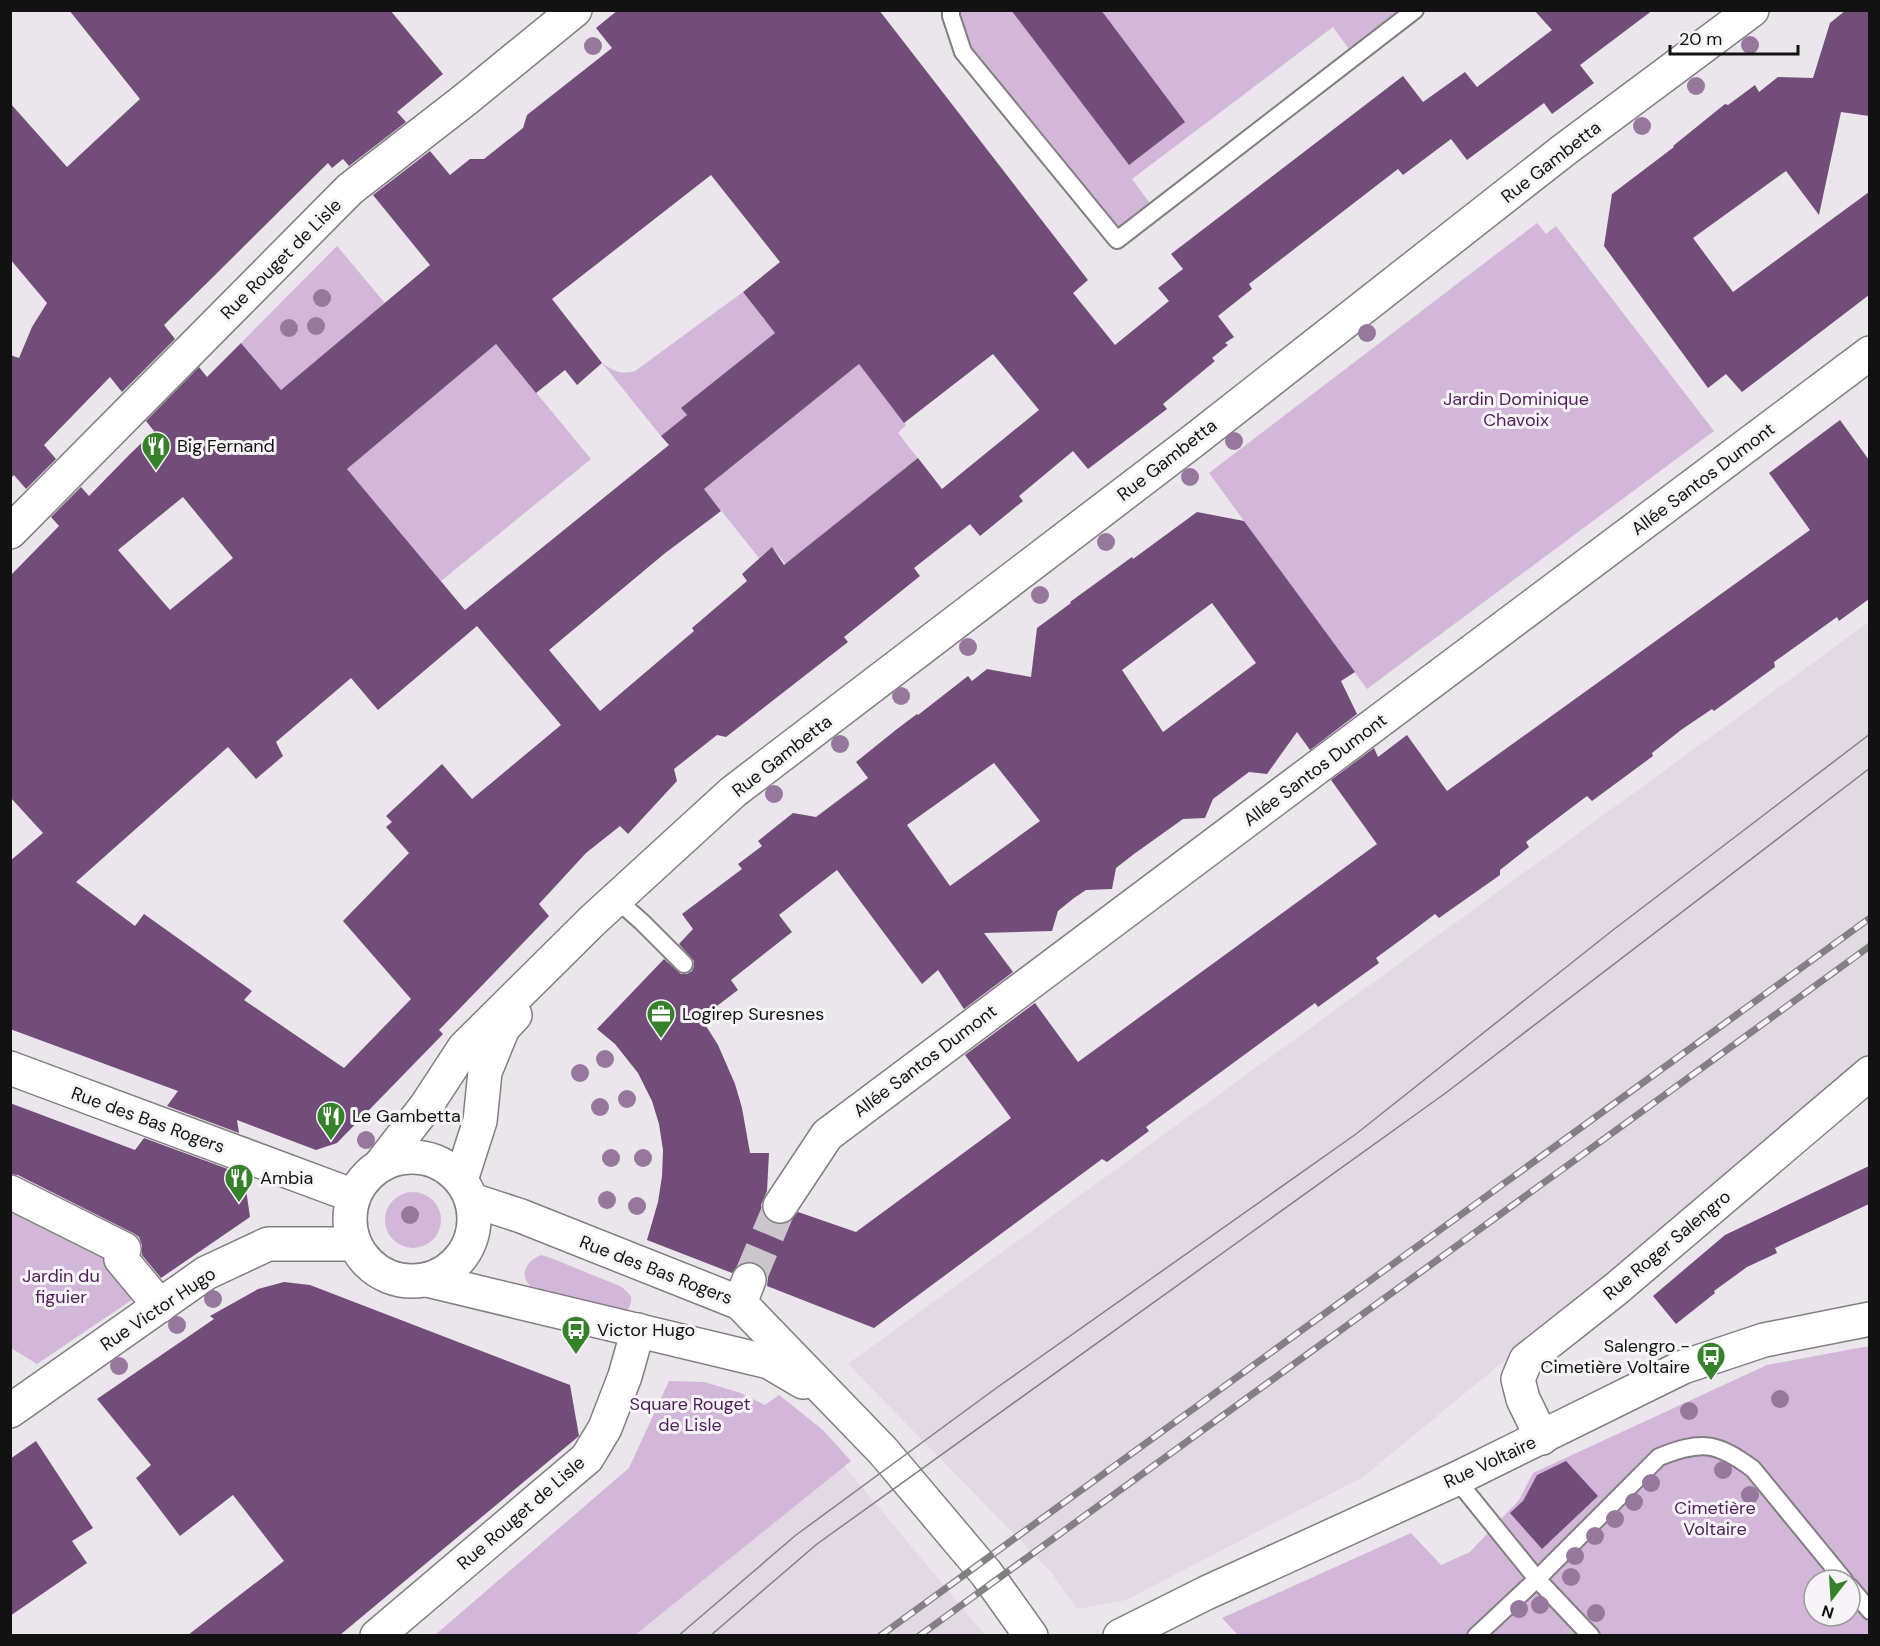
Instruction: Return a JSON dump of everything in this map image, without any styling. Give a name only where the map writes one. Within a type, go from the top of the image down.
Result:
[{"type":"street","name":"Rue Rouget de Lisle","points":[[10,532],[350,189],[575,10]]},
{"type":"street","name":"Rue Gambetta","points":[[381,1164],[426,1106],[464,1048],[592,921],[733,792],[1193,441],[1564,150],[1752,10]]},
{"type":"street","name":"Allée Santos Dumont","points":[[780,1206],[827,1135],[1869,353]]},
{"type":"street","name":"Rue Gambetta","points":[[466,1190],[480,1121],[485,1072],[503,1028],[592,921]]},
{"type":"street","name":"Rue des Bas Rogers","points":[[10,1068],[354,1196]]},
{"type":"street","name":"Rue Roger Salengro","points":[[1542,1438],[1523,1399],[1518,1379],[1526,1360],[1616,1289],[1869,1073]]},
{"type":"street","points":[[415,1156],[432,1160],[448,1168],[466,1190],[475,1220],[471,1241],[461,1258],[446,1272],[427,1280],[409,1282],[392,1279],[364,1259],[354,1244],[350,1228],[350,1212],[354,1196],[360,1184],[381,1164],[397,1158],[415,1156]]},
{"type":"street","name":"Rue des Bas Rogers","points":[[466,1190],[521,1216],[744,1291],[986,1573],[1031,1635]]},
{"type":"street","points":[[10,1192],[124,1249],[121,1259],[160,1306]]},
{"type":"street","name":"Rue Victor Hugo","points":[[10,1411],[206,1274],[268,1244],[354,1244]]},
{"type":"street","name":"Rue des Bas Rogers","points":[[427,1280],[770,1362],[840,1405]]},
{"type":"street","name":"Rue Voltaire","points":[[1120,1635],[1216,1588],[1456,1479],[1683,1367],[1764,1340],[1869,1319]]},
{"type":"street","name":"Rue Rouget de Lisle","points":[[377,1635],[587,1458],[605,1428],[625,1376],[638,1330]]},
{"type":"lane","points":[[951,10],[963,52],[1117,240],[1415,10]]},
{"type":"lane","points":[[616,899],[684,964]]},
{"type":"lane","points":[[1476,1635],[1537,1579],[1659,1456],[1695,1446],[1717,1447],[1753,1469],[1834,1568]]},
{"type":"lane","points":[[1456,1479],[1537,1579],[1592,1635]]},
{"type":"shaded area","points":[[1869,622],[1869,1061],[1363,1477],[1126,1600],[1077,1609],[1051,1572],[848,1364]]},
{"type":"shaded area","points":[[836,1456],[985,1635],[468,1636]]},
{"type":"green space","points":[[951,10],[1415,11],[1354,56],[1333,27],[1132,179],[1155,210],[1117,240],[963,52]]},
{"type":"green space","name":"Jardin Dominique Chavoix","points":[[1537,223],[1546,234],[1556,226],[1714,431],[1367,689],[1209,473]]},
{"type":"green space","points":[[337,246],[385,303],[281,390],[241,343]]},
{"type":"green space","points":[[802,291],[785,325],[682,408],[687,415],[661,436],[602,363],[618,372],[635,371],[743,292],[765,321]]},
{"type":"green space","points":[[496,344],[591,459],[441,581],[347,469]]},
{"type":"green space","points":[[859,364],[906,425],[898,433],[920,461],[852,511],[787,566],[772,547],[759,558],[704,489]]},
{"type":"green space","points":[[413,1192],[424,1194],[433,1200],[439,1209],[441,1220],[439,1231],[433,1240],[424,1246],[413,1248],[402,1246],[393,1240],[387,1231],[385,1220],[387,1209],[393,1200],[402,1194]]},
{"type":"green space","name":"Jardin du figuier","points":[[10,1203],[105,1252],[139,1295],[37,1364],[11,1348]]},
{"type":"green space","points":[[541,1255],[622,1287],[631,1296],[628,1309],[625,1313],[537,1293],[525,1278],[525,1272],[529,1263]]},
{"type":"green space","name":"Cimetière Voltaire","points":[[1869,1346],[1869,1635],[1239,1636],[1222,1618],[1411,1533],[1441,1565],[1470,1552],[1519,1500],[1533,1473],[1767,1365]]},
{"type":"green space","name":"Square Rouget de Lisle","points":[[669,1381],[704,1382],[741,1393],[765,1405],[779,1395],[823,1430],[851,1461],[635,1635],[435,1635],[629,1468]]},
{"type":"building","points":[[69,10],[390,10],[443,74],[397,112],[406,122],[349,166],[343,159],[332,168],[328,163],[164,325],[175,339],[122,392],[110,377],[44,445],[56,459],[26,489],[14,475],[10,479],[10,355],[19,358],[32,327],[47,303],[10,259],[10,103],[67,167],[140,99]]},
{"type":"building","points":[[618,10],[879,10],[1088,280],[1073,293],[1115,345],[1169,301],[1158,288],[1183,269],[1171,254],[1403,76],[1423,102],[1465,72],[1477,87],[1552,30],[1534,10],[1653,10],[1580,65],[1594,83],[1552,114],[1544,103],[1467,160],[1451,139],[1403,175],[1398,169],[1249,284],[1252,289],[1218,316],[1234,337],[1225,343],[1228,345],[1212,358],[1215,361],[1163,404],[1167,409],[1088,469],[1073,451],[1019,496],[1023,501],[980,536],[970,524],[914,568],[920,576],[844,637],[848,642],[726,737],[717,735],[674,769],[677,781],[628,834],[620,826],[586,853],[539,904],[549,916],[439,1030],[443,1034],[337,1143],[316,1150],[237,1120],[239,1133],[167,1106],[178,1091],[10,1029],[10,861],[43,833],[10,797],[10,576],[59,526],[51,517],[81,487],[89,496],[154,431],[146,421],[199,367],[207,377],[241,343],[281,390],[430,265],[373,195],[430,151],[450,175],[470,159],[484,159],[523,128],[527,115],[612,48],[596,28]],"holes":[[[711,175],[780,262],[743,292],[775,333],[681,408],[687,415],[661,436],[669,445],[465,610],[347,469],[496,344],[536,393],[565,370],[577,385],[602,363],[552,299]],[[993,354],[1039,410],[942,489],[918,458],[784,565],[772,547],[742,574],[747,581],[692,628],[694,631],[600,711],[549,650],[664,554],[721,511],[704,489],[859,364],[904,423]],[[183,497],[233,558],[170,610],[118,550]],[[477,626],[561,725],[472,799],[442,764],[386,816],[392,822],[386,827],[409,853],[343,921],[411,999],[344,1068],[244,1000],[252,991],[144,914],[135,926],[76,882],[228,747],[256,779],[283,756],[276,742],[351,678],[378,710]]]},
{"type":"building","points":[[1011,10],[1101,10],[1185,122],[1129,165]]},
{"type":"building","points":[[1846,10],[1869,10],[1869,116],[1841,112],[1819,215],[1786,171],[1693,238],[1733,292],[1869,192],[1869,295],[1742,392],[1726,374],[1708,388],[1604,246],[1612,194],[1674,147],[1725,104],[1728,105],[1755,85],[1759,92],[1778,77],[1813,78],[1830,23]]},
{"type":"building","points":[[1840,420],[1869,460],[1869,599],[1839,621],[1837,617],[1774,662],[1775,667],[1714,711],[1712,709],[1681,730],[1652,753],[1653,756],[1592,801],[1587,796],[1526,842],[1529,847],[1500,870],[1500,875],[1439,918],[1435,914],[1376,958],[1379,963],[1318,1007],[1315,1003],[1146,1127],[1149,1131],[1107,1162],[1102,1159],[874,1328],[767,1286],[768,1278],[764,1269],[755,1262],[738,1265],[732,1273],[647,1240],[658,1202],[662,1176],[663,1150],[659,1124],[652,1101],[638,1073],[615,1044],[597,1029],[664,959],[681,974],[692,971],[694,961],[679,944],[693,929],[682,914],[742,869],[738,864],[762,846],[758,841],[793,813],[816,817],[868,778],[856,762],[968,676],[972,681],[987,669],[1031,677],[1037,628],[1197,512],[1244,521],[1355,672],[1341,681],[1357,714],[1310,750],[1297,732],[1267,774],[1249,772],[1213,799],[1205,818],[1183,819],[1134,854],[1116,868],[1112,889],[1086,890],[1058,911],[1052,931],[984,933],[1013,972],[964,1009],[938,970],[922,984],[837,870],[779,915],[792,932],[731,980],[738,990],[701,1018],[718,1045],[735,1084],[750,1153],[769,1153],[767,1191],[761,1205],[764,1215],[770,1222],[779,1225],[788,1223],[798,1212],[856,1232],[1011,1118],[965,1055],[1035,1003],[1078,1062],[1377,844],[1331,780],[1374,748],[1378,757],[1407,735],[1447,791],[1810,530],[1769,473]],"holes":[[[1212,603],[1256,663],[1163,732],[1122,670]],[[994,763],[1040,821],[950,886],[907,825]]]},
{"type":"building","points":[[10,1103],[135,1150],[144,1138],[244,1175],[250,1217],[161,1278],[142,1255],[139,1237],[18,1175],[10,1174]]},
{"type":"building","points":[[1869,1166],[1869,1204],[1775,1248],[1777,1253],[1747,1267],[1714,1291],[1715,1293],[1676,1324],[1653,1296],[1725,1235]]},
{"type":"building","points":[[284,1282],[310,1285],[570,1385],[579,1436],[340,1635],[188,1635],[284,1561],[233,1495],[180,1536],[136,1478],[151,1465],[97,1399],[214,1319],[210,1316],[258,1289]]},
{"type":"building","points":[[36,1441],[93,1528],[72,1541],[87,1563],[10,1616],[10,1459]]},
{"type":"building","points":[[1566,1461],[1598,1496],[1542,1549],[1510,1513],[1523,1501],[1537,1475]]},
{"type":"tunnel","points":[[749,1280],[780,1206]]},
{"type":"tram line","points":[[678,1636],[796,1535],[995,1389],[1356,1134],[1613,930],[1870,734]]},
{"type":"tram line","points":[[710,1636],[817,1544],[1447,1092],[1870,768]]},
{"type":"railway","points":[[880,1636],[1870,918]]},
{"type":"railway","points":[[919,1636],[1870,946]]},
{"type":"place","name":"Big Fernand","points":[[156,472]]},
{"type":"place","name":"Logirep Suresnes","points":[[661,1040]]},
{"type":"place","name":"Le Gambetta","points":[[331,1142]]},
{"type":"place","name":"Ambia","points":[[239,1204]]},
{"type":"place","name":"Victor Hugo","points":[[576,1356]]},
{"type":"place","name":"Salengro - Cimetière Voltaire","points":[[1711,1382]]}]
